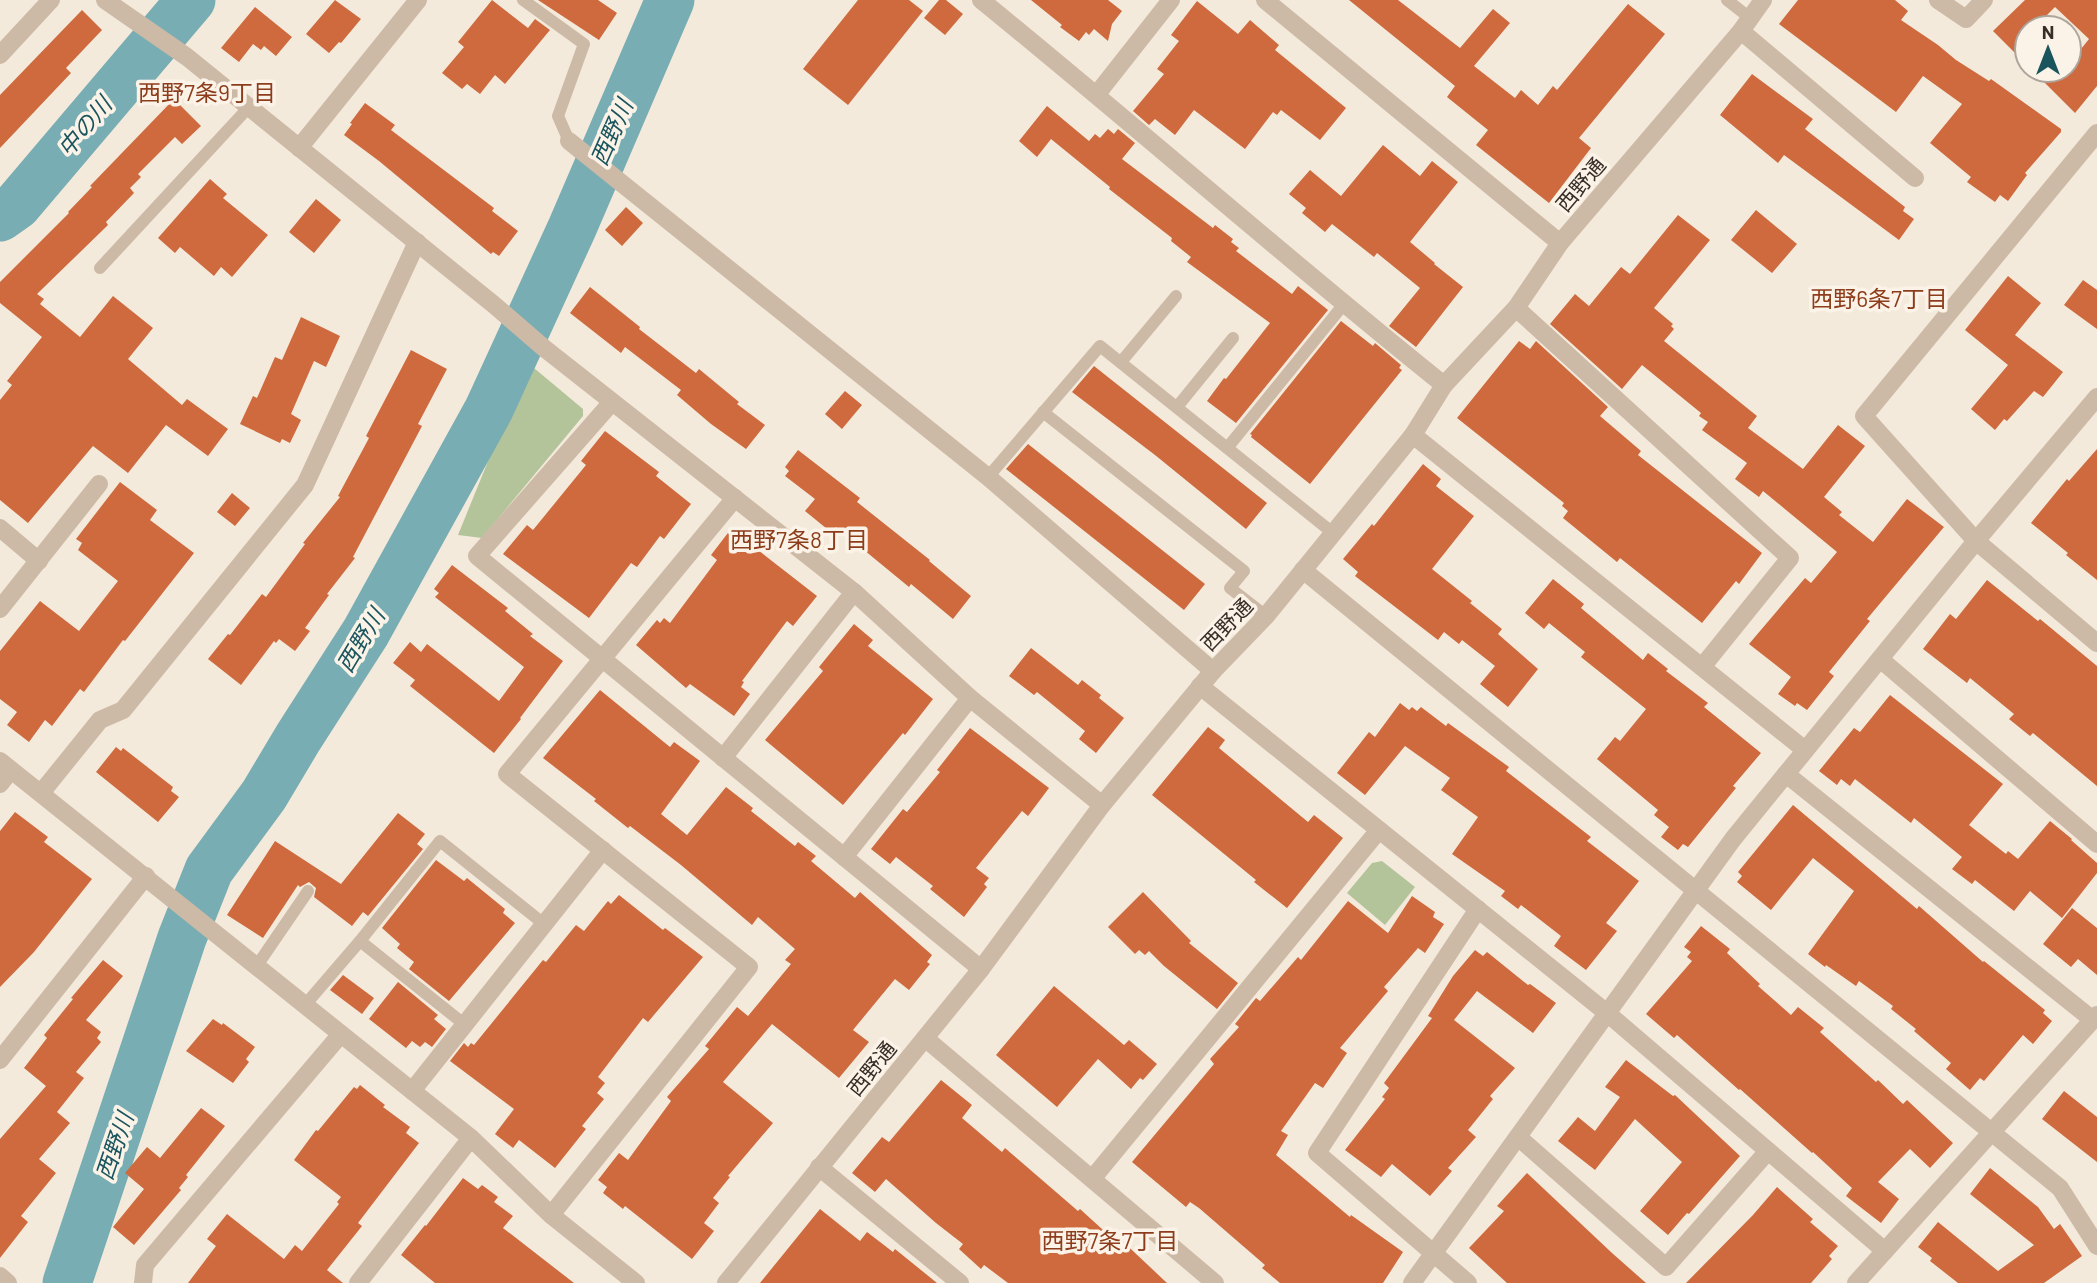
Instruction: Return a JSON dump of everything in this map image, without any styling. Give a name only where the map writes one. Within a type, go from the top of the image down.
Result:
[{"type":"street","points":[[0,55],[51,0]]},
{"type":"street","points":[[105,0],[187,57],[493,303],[544,348],[854,592],[970,698],[1102,805]]},
{"type":"street","points":[[299,148],[418,0]]},
{"type":"street","points":[[981,0],[1444,385]]},
{"type":"street","points":[[1097,94],[1171,0]]},
{"type":"street","points":[[1265,0],[1560,243]]},
{"type":"street","name":"西野通","points":[[726,1283],[981,969],[1102,805],[1213,671],[1266,616],[1413,435],[1444,385],[1516,308],[1560,243],[1763,0]]},
{"type":"street","points":[[1938,0],[1966,19],[1984,0]]},
{"type":"street","points":[[1745,24],[1915,178]]},
{"type":"street","points":[[2097,133],[1864,416],[1976,541],[2097,643]]},
{"type":"street","points":[[569,141],[988,477],[1213,671]]},
{"type":"street","points":[[41,793],[100,720],[123,710],[305,485],[416,242]]},
{"type":"street","points":[[1516,308],[1790,558],[1702,667]]},
{"type":"street","points":[[1412,1283],[1733,839],[2097,397]]},
{"type":"street","points":[[612,402],[477,556],[981,969]]},
{"type":"street","points":[[1413,435],[1805,750]]},
{"type":"street","points":[[0,609],[99,484]]},
{"type":"street","points":[[551,1215],[749,967],[507,774],[735,498]]},
{"type":"street","points":[[0,528],[39,561]]},
{"type":"street","points":[[1303,570],[2060,1188],[2097,1247]]},
{"type":"street","points":[[723,758],[854,592]]},
{"type":"street","points":[[1880,659],[2097,844]]},
{"type":"street","points":[[1200,686],[1607,1013],[1885,1251]]},
{"type":"street","points":[[844,857],[970,698]]},
{"type":"street","points":[[0,784],[6,765],[471,1138],[551,1215],[636,1283]]},
{"type":"street","points":[[1786,774],[2095,1018],[1856,1283]]},
{"type":"street","points":[[1092,1179],[1379,830]]},
{"type":"street","points":[[412,1091],[603,850]]},
{"type":"street","points":[[0,1060],[146,876]]},
{"type":"street","points":[[1468,1283],[1317,1153],[1478,909]]},
{"type":"street","points":[[143,1283],[145,1265],[341,1034]]},
{"type":"street","points":[[925,1038],[1215,1283]]},
{"type":"street","points":[[1518,1137],[1666,1267],[1768,1151]]},
{"type":"street","points":[[365,1280],[471,1138]]},
{"type":"street","points":[[820,1167],[960,1283]]},
{"type":"street","points":[[0,1276],[8,1283]]},
{"type":"lane","points":[[523,0],[584,44],[558,116],[569,141]]},
{"type":"lane","points":[[1727,0],[1745,24]]},
{"type":"lane","points":[[100,268],[249,107]]},
{"type":"lane","points":[[1121,362],[1177,296]]},
{"type":"lane","points":[[1228,447],[1344,304]]},
{"type":"lane","points":[[1177,407],[1233,338]]},
{"type":"lane","points":[[988,477],[1100,345],[1333,533]]},
{"type":"lane","points":[[1044,412],[1244,571],[1230,588],[1266,616]]},
{"type":"lane","points":[[305,1005],[440,841],[544,924]]},
{"type":"lane","points":[[256,967],[309,891]]},
{"type":"lane","points":[[360,941],[464,1024]]},
{"type":"green space","points":[[528,363],[583,409],[583,416],[482,538],[458,535]]},
{"type":"green space","points":[[1382,861],[1415,887],[1385,925],[1347,893],[1372,863]]},
{"type":"building","points":[[335,0],[361,19],[329,53],[306,34]]},
{"type":"building","points":[[492,0],[528,28],[535,19],[550,30],[505,84],[495,75],[480,94],[467,84],[462,89],[442,73],[464,47],[458,42]]},
{"type":"building","points":[[538,0],[598,0],[617,13],[599,40]]},
{"type":"building","points":[[858,0],[909,0],[923,11],[848,105],[803,69]]},
{"type":"building","points":[[939,0],[946,0],[963,14],[945,35],[924,18]]},
{"type":"building","points":[[1031,0],[1108,0],[1122,11],[1112,24],[1108,41],[1094,29],[1089,35],[1086,32],[1079,41]]},
{"type":"building","points":[[1349,0],[1398,0],[1460,48],[1493,9],[1510,23],[1474,66],[1515,98],[1521,90],[1538,105],[1553,86],[1557,90],[1628,4],[1665,34],[1579,138],[1591,148],[1549,203],[1476,145],[1488,130],[1447,97],[1455,86]]},
{"type":"building","points":[[1798,0],[1895,0],[1908,11],[1901,20],[1956,60],[1989,81],[1991,79],[2061,129],[2061,132],[2025,173],[2027,175],[2008,201],[2000,195],[1995,202],[1967,182],[1971,177],[1930,143],[1962,104],[1923,76],[1896,112],[1779,24]]},
{"type":"building","points":[[2025,0],[2097,0],[2097,86],[2075,113],[2046,84],[2083,84],[2083,46],[2089,39],[2083,33],[2083,14],[2062,14],[2055,7],[2048,14],[2013,14],[2013,51],[1993,31]]},
{"type":"building","points":[[1197,1],[1238,34],[1250,20],[1279,45],[1275,50],[1346,108],[1320,140],[1281,110],[1277,115],[1273,112],[1245,149],[1194,110],[1175,135],[1155,119],[1149,125],[1133,111],[1164,74],[1157,69],[1179,41],[1171,35]]},
{"type":"building","points":[[255,7],[292,37],[276,56],[264,46],[261,50],[253,44],[239,62],[221,48]]},
{"type":"building","points":[[82,10],[102,30],[66,68],[71,73],[0,148],[0,95]]},
{"type":"building","points":[[1752,74],[1813,119],[1805,129],[1905,207],[1903,211],[1914,219],[1899,240],[1784,155],[1778,163],[1720,115]]},
{"type":"building","points":[[174,99],[201,126],[182,144],[175,137],[138,174],[141,177],[130,188],[134,193],[106,222],[108,225],[37,294],[44,299],[40,304],[80,337],[113,296],[153,328],[128,359],[182,405],[187,399],[228,429],[208,456],[166,425],[128,473],[93,446],[28,523],[0,500],[0,400],[12,385],[7,381],[42,337],[0,303],[0,282],[69,213],[92,187],[90,186]]},
{"type":"building","points":[[365,103],[395,125],[391,130],[494,208],[492,211],[518,231],[499,256],[493,252],[491,254],[344,135]]},
{"type":"building","points":[[1047,106],[1089,141],[1095,134],[1100,138],[1108,129],[1114,134],[1118,129],[1135,143],[1122,159],[1213,228],[1215,225],[1233,239],[1231,242],[1239,248],[1236,251],[1292,294],[1298,286],[1328,310],[1236,423],[1207,401],[1270,323],[1187,262],[1191,257],[1171,241],[1172,238],[1051,139],[1037,157],[1019,141]]},
{"type":"building","points":[[1383,145],[1420,176],[1432,161],[1458,182],[1410,242],[1463,287],[1416,347],[1389,326],[1420,288],[1377,253],[1374,257],[1332,224],[1325,232],[1302,213],[1306,208],[1289,194],[1310,170],[1341,196]]},
{"type":"building","points":[[210,179],[227,194],[223,198],[268,235],[232,277],[221,267],[214,276],[180,247],[175,253],[158,238]]},
{"type":"building","points":[[316,199],[341,220],[314,253],[289,232]]},
{"type":"building","points":[[626,207],[643,223],[622,246],[605,230]]},
{"type":"building","points":[[1756,210],[1797,244],[1772,273],[1731,240]]},
{"type":"building","points":[[1678,215],[1710,240],[1654,308],[1673,324],[1671,326],[1674,329],[1664,341],[1757,416],[1748,428],[1803,469],[1838,425],[1865,446],[1824,497],[1842,512],[1839,515],[1873,542],[1907,499],[1944,527],[1867,619],[1870,621],[1829,672],[1834,676],[1807,710],[1797,703],[1795,706],[1778,694],[1791,677],[1749,644],[1805,578],[1811,583],[1837,552],[1763,491],[1759,497],[1735,479],[1747,463],[1702,430],[1708,422],[1699,416],[1701,413],[1642,365],[1622,389],[1550,324],[1575,294],[1589,306],[1621,267],[1630,274]]},
{"type":"building","points":[[2008,276],[2041,303],[2015,335],[2063,372],[2043,397],[2034,391],[2007,421],[2004,419],[1995,430],[1971,409],[2008,365],[1965,330]]},
{"type":"building","points":[[2083,280],[2097,290],[2097,329],[2064,305]]},
{"type":"building","points":[[590,287],[696,373],[699,369],[739,402],[737,404],[765,425],[746,449],[677,395],[681,390],[625,347],[621,353],[570,313]]},
{"type":"building","points":[[301,317],[340,336],[326,367],[314,361],[291,414],[301,420],[290,443],[282,439],[280,443],[240,424],[253,396],[257,398],[275,357],[282,360]]},
{"type":"building","points":[[1341,321],[1373,346],[1375,343],[1401,365],[1399,368],[1402,370],[1310,484],[1250,434]]},
{"type":"building","points":[[1519,341],[1530,349],[1536,341],[1608,407],[1600,416],[1641,451],[1638,455],[1762,553],[1739,584],[1736,581],[1702,623],[1620,558],[1617,562],[1563,518],[1568,511],[1562,506],[1564,503],[1457,418]]},
{"type":"building","points":[[411,350],[447,369],[418,424],[422,426],[353,557],[355,558],[305,628],[310,631],[295,651],[279,639],[276,643],[274,641],[241,685],[208,659],[262,594],[266,597],[305,544],[303,543],[340,497],[338,496],[369,438],[366,436]]},
{"type":"building","points":[[1094,366],[1267,503],[1246,529],[1072,392]]},
{"type":"building","points":[[845,391],[862,405],[842,429],[825,414]]},
{"type":"building","points":[[605,431],[659,472],[656,476],[691,504],[664,539],[660,536],[637,567],[631,563],[589,618],[503,554],[527,525],[533,530],[586,465],[581,461]]},
{"type":"building","points":[[1028,444],[1205,584],[1184,610],[1006,469]]},
{"type":"building","points":[[2097,449],[2097,580],[2031,523],[2067,479],[2069,481]]},
{"type":"building","points":[[798,450],[860,498],[857,502],[971,596],[953,619],[836,527],[832,533],[805,511],[815,499],[785,476],[789,471],[785,467]]},
{"type":"building","points":[[1423,464],[1441,479],[1436,486],[1474,516],[1432,569],[1502,629],[1498,634],[1538,669],[1508,707],[1480,684],[1495,666],[1462,640],[1459,644],[1444,632],[1438,640],[1355,576],[1358,572],[1343,559],[1372,524],[1374,526]]},
{"type":"building","points":[[120,482],[157,510],[150,520],[194,553],[84,692],[80,689],[52,726],[45,720],[29,742],[7,725],[17,712],[0,699],[0,651],[40,601],[79,631],[118,581],[78,550],[82,543],[76,539]]},
{"type":"building","points":[[232,493],[250,508],[235,526],[217,512]]},
{"type":"building","points":[[731,529],[817,596],[793,626],[787,621],[742,681],[744,682],[741,687],[750,694],[734,716],[690,684],[686,688],[636,645],[657,620],[660,623],[664,618],[670,623],[717,560],[711,555]]},
{"type":"building","points":[[452,565],[508,608],[505,611],[533,634],[530,636],[563,661],[494,753],[410,686],[415,680],[393,663],[410,642],[421,652],[427,644],[499,701],[524,667],[435,597],[439,593],[434,589]]},
{"type":"building","points":[[1553,579],[1584,604],[1581,608],[1643,660],[1648,653],[1668,669],[1666,671],[1708,703],[1704,707],[1761,753],[1688,847],[1683,844],[1678,850],[1661,837],[1669,827],[1654,815],[1658,810],[1597,759],[1615,737],[1620,741],[1646,709],[1581,657],[1585,652],[1549,623],[1544,629],[1525,613]]},
{"type":"building","points":[[1987,580],[2097,666],[2097,786],[2033,733],[2030,736],[2009,719],[2014,714],[1970,678],[1967,683],[1923,649],[1950,614],[1956,619]]},
{"type":"building","points":[[854,624],[873,640],[868,646],[933,699],[843,805],[765,740],[823,671],[819,667]]},
{"type":"building","points":[[1031,648],[1078,685],[1082,680],[1124,718],[1096,753],[1079,739],[1085,731],[1037,692],[1034,695],[1009,676]]},
{"type":"building","points":[[600,690],[670,747],[674,742],[700,761],[661,814],[687,835],[726,787],[795,846],[798,842],[816,856],[811,861],[855,898],[860,892],[932,955],[927,962],[930,964],[909,990],[895,979],[853,1030],[869,1042],[839,1078],[772,1024],[723,1082],[773,1123],[713,1198],[719,1203],[704,1223],[714,1231],[692,1259],[625,1206],[623,1209],[603,1193],[607,1187],[598,1180],[619,1153],[628,1160],[671,1101],[667,1097],[709,1049],[705,1046],[737,1007],[748,1016],[791,964],[785,960],[795,949],[758,917],[752,925],[681,865],[630,826],[628,828],[543,758]]},
{"type":"building","points":[[1890,695],[2003,784],[1969,825],[2006,854],[2008,851],[2018,859],[2050,821],[2097,863],[2097,873],[2062,918],[2030,891],[2014,911],[1975,880],[1972,884],[1952,869],[1962,857],[1914,818],[1911,823],[1855,779],[1850,786],[1841,779],[1837,785],[1819,771],[1854,728],[1860,732]]},
{"type":"building","points":[[1400,703],[1409,710],[1412,707],[1417,711],[1421,707],[1509,767],[1506,771],[1591,837],[1587,841],[1639,881],[1606,923],[1617,931],[1586,970],[1554,946],[1561,936],[1521,905],[1518,909],[1501,896],[1505,891],[1452,854],[1478,817],[1441,790],[1450,778],[1405,746],[1365,795],[1337,773],[1369,732],[1375,737]]},
{"type":"building","points":[[1208,727],[1225,740],[1219,748],[1308,822],[1314,815],[1343,838],[1287,908],[1152,795]]},
{"type":"building","points":[[970,728],[1049,788],[1028,816],[1022,811],[976,868],[989,878],[984,884],[987,887],[964,917],[930,889],[933,886],[896,857],[890,864],[871,849],[903,809],[907,812],[940,772],[937,770]]},
{"type":"building","points":[[116,747],[121,751],[123,748],[173,787],[171,791],[179,797],[158,822],[96,772]]},
{"type":"building","points":[[1793,805],[1917,909],[1919,906],[1983,962],[2045,1010],[2043,1013],[2052,1021],[2033,1044],[2023,1035],[1984,1081],[1980,1078],[1970,1090],[1946,1069],[1951,1063],[1891,1009],[1893,1006],[1859,981],[1856,986],[1808,954],[1854,891],[1813,858],[1771,910],[1737,882],[1742,876],[1738,872]]},
{"type":"building","points":[[15,812],[48,837],[44,842],[92,879],[34,952],[0,987],[0,831]]},
{"type":"building","points":[[398,813],[425,834],[417,844],[423,849],[368,916],[363,912],[352,926],[314,897],[316,888],[309,882],[300,887],[298,885],[263,938],[227,915],[275,841],[341,884]]},
{"type":"building","points":[[436,860],[464,881],[467,878],[505,909],[503,913],[515,923],[449,1001],[409,969],[414,962],[397,948],[400,944],[382,928]]},
{"type":"building","points":[[1143,892],[1191,941],[1189,943],[1238,983],[1217,1009],[1149,951],[1145,955],[1139,950],[1135,954],[1108,927]]},
{"type":"building","points":[[619,895],[703,957],[648,1022],[643,1018],[598,1077],[605,1083],[597,1093],[604,1099],[582,1126],[586,1129],[555,1168],[519,1140],[513,1148],[495,1134],[514,1109],[450,1061],[464,1043],[468,1047],[471,1043],[474,1045],[543,960],[546,962],[576,925],[584,931],[608,901],[611,904]]},
{"type":"building","points":[[1412,896],[1435,912],[1433,917],[1444,924],[1425,953],[1418,948],[1384,987],[1388,991],[1340,1048],[1347,1053],[1323,1088],[1315,1083],[1281,1131],[1288,1135],[1276,1155],[1350,1217],[1351,1215],[1403,1252],[1383,1283],[1280,1283],[1262,1268],[1265,1265],[1199,1208],[1190,1202],[1186,1207],[1132,1162],[1214,1064],[1210,1059],[1239,1027],[1235,1024],[1256,998],[1260,1001],[1298,957],[1301,960],[1348,901],[1388,933]]},
{"type":"building","points":[[2072,908],[2097,928],[2097,975],[2078,959],[2071,967],[2043,944]]},
{"type":"building","points":[[1701,926],[1730,949],[1727,953],[1760,984],[1758,986],[1791,1015],[1798,1007],[1824,1028],[1820,1032],[1876,1082],[1878,1080],[1903,1104],[1907,1100],[1953,1143],[1930,1168],[1910,1149],[1878,1182],[1899,1199],[1881,1223],[1846,1196],[1852,1188],[1813,1152],[1677,1035],[1674,1038],[1646,1014],[1692,961],[1687,957],[1691,952],[1684,947]]},
{"type":"building","points":[[1475,950],[1483,956],[1487,952],[1528,985],[1556,1003],[1533,1033],[1477,991],[1454,1020],[1515,1068],[1490,1096],[1493,1099],[1468,1130],[1476,1137],[1448,1168],[1452,1171],[1430,1196],[1392,1164],[1381,1177],[1345,1150],[1385,1099],[1382,1097],[1389,1088],[1384,1083],[1432,1018],[1428,1016],[1453,976]]},
{"type":"building","points":[[103,960],[123,976],[86,1020],[101,1032],[97,1038],[101,1042],[76,1072],[84,1078],[57,1112],[70,1123],[39,1159],[56,1173],[21,1216],[28,1222],[0,1258],[0,1139],[46,1086],[24,1068],[47,1038],[44,1035],[73,999],[71,998]]},
{"type":"building","points":[[343,975],[374,998],[362,1014],[330,990]]},
{"type":"building","points":[[398,982],[438,1015],[434,1019],[446,1029],[432,1047],[425,1042],[420,1047],[412,1041],[406,1048],[369,1019]]},
{"type":"building","points":[[1054,986],[1124,1045],[1129,1040],[1157,1064],[1143,1080],[1140,1078],[1131,1089],[1098,1059],[1057,1107],[996,1055]]},
{"type":"building","points":[[213,1019],[222,1025],[223,1023],[255,1047],[246,1059],[249,1062],[233,1083],[186,1051]]},
{"type":"building","points":[[1626,1060],[1675,1095],[1740,1156],[1668,1235],[1640,1211],[1682,1162],[1635,1119],[1595,1170],[1558,1141],[1578,1117],[1595,1131],[1620,1097],[1605,1087]]},
{"type":"building","points":[[941,1080],[972,1105],[962,1118],[1002,1152],[1005,1148],[1113,1239],[1116,1235],[1167,1283],[1008,1283],[984,1265],[981,1269],[959,1249],[963,1244],[886,1179],[875,1192],[852,1173],[882,1137],[889,1142]]},
{"type":"building","points":[[360,1085],[410,1127],[406,1133],[419,1143],[358,1223],[362,1226],[327,1270],[343,1283],[188,1283],[216,1246],[207,1239],[227,1214],[284,1259],[295,1245],[302,1251],[339,1204],[337,1202],[341,1197],[294,1160],[316,1130],[318,1131],[354,1087],[357,1089]]},
{"type":"building","points":[[2064,1091],[2097,1117],[2097,1162],[2042,1119]]},
{"type":"building","points":[[201,1108],[225,1126],[186,1175],[188,1177],[179,1188],[181,1190],[134,1245],[113,1227],[144,1189],[125,1173],[147,1147],[160,1158]]},
{"type":"building","points":[[1990,1168],[2038,1207],[2054,1229],[2060,1224],[2082,1256],[2044,1283],[1958,1283],[1930,1261],[1932,1258],[1918,1247],[1938,1222],[1998,1271],[2034,1245],[1970,1194]]},
{"type":"building","points":[[1527,1173],[1646,1283],[1507,1283],[1469,1248],[1504,1211],[1497,1206]]},
{"type":"building","points":[[463,1178],[478,1189],[482,1185],[498,1197],[494,1202],[513,1216],[503,1228],[574,1283],[435,1283],[401,1255]]},
{"type":"building","points":[[1777,1187],[1813,1219],[1810,1222],[1838,1246],[1829,1256],[1832,1259],[1811,1283],[1686,1283],[1753,1215]]},
{"type":"building","points":[[820,1209],[860,1241],[867,1232],[893,1252],[895,1249],[937,1283],[760,1283]]},
{"type":"waterway","name":"中の川","points":[[0,217],[17,205],[191,0]]},
{"type":"waterway","name":"西野川","points":[[67,1283],[182,938],[209,870],[264,795],[366,632],[489,409],[572,228],[670,0]]},
{"type":"district","name":"西野7条9丁目","points":[[207,92]]},
{"type":"district","name":"西野6条7丁目","points":[[1879,298]]},
{"type":"district","name":"西野7条8丁目","points":[[799,539]]},
{"type":"district","name":"西野7条7丁目","points":[[1110,1240]]}]
